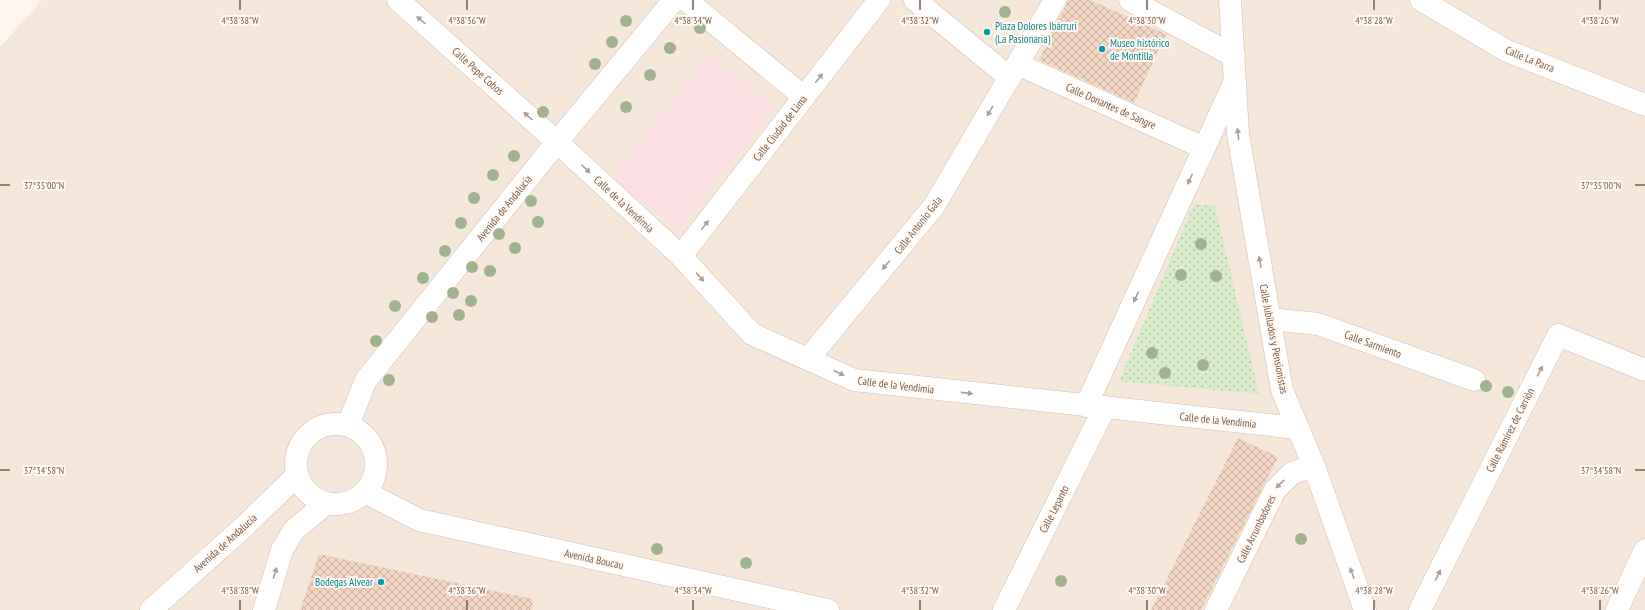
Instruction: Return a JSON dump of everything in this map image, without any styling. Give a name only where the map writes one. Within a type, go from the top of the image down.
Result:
[{"type":"street","name":"Calle Pepe Cobos","points":[[398,0],[557,142]]},
{"type":"street","name":"Avenida de Andalucía","points":[[348,425],[366,380],[557,142],[674,0]]},
{"type":"street","points":[[686,0],[804,97]]},
{"type":"street","name":"Calle Ciudad de Lima","points":[[681,256],[879,0]]},
{"type":"street","points":[[914,0],[1014,71],[1055,0]]},
{"type":"street","points":[[1130,0],[1234,56]]},
{"type":"street","name":"Calle Jubilados y Pensionistas","points":[[1230,0],[1238,134],[1282,390],[1314,466],[1365,610]]},
{"type":"street","name":"Calle La Parra","points":[[1421,0],[1507,51],[1645,105]]},
{"type":"street","name":"Calle Donantes de Sangre","points":[[1014,71],[1204,148]]},
{"type":"street","name":"Calle Antonio Gala","points":[[808,359],[934,206],[1014,71]]},
{"type":"street","name":"Calle Jubilados y Pensionistas","points":[[1095,407],[1204,148],[1235,80]]},
{"type":"street","name":"Calle de la Vendimia","points":[[557,142],[681,256],[752,334],[854,380],[1297,428]]},
{"type":"street","name":"Calle Sarmiento","points":[[1270,319],[1318,324],[1474,380]]},
{"type":"street","name":"Calle Ramírez de Carrión","points":[[1420,610],[1558,335],[1645,370]]},
{"type":"street","name":"Calle Lepanto","points":[[1004,610],[1095,407]]},
{"type":"street","points":[[330,424],[348,425],[362,433],[372,446],[377,462],[374,478],[365,492],[348,502],[327,503],[314,498],[304,488],[298,475],[296,458],[302,442],[315,430],[330,424]]},
{"type":"street","name":"Calle Arrumbadores","points":[[1216,610],[1275,490],[1292,473],[1314,466]]},
{"type":"street","name":"Avenida de Andalucía","points":[[151,610],[246,525],[298,475]]},
{"type":"street","name":"Avenida Boucau","points":[[365,492],[419,520],[828,610]]},
{"type":"street","points":[[264,610],[282,550],[294,530],[327,503]]},
{"type":"street","points":[[1618,610],[1645,550]]},
{"type":"shaded area","points":[[42,0],[1645,0],[1645,610],[0,610],[0,47]]},
{"type":"shaded area","points":[[709,55],[775,107],[678,230],[612,177]]},
{"type":"green space","points":[[1194,204],[1215,206],[1259,394],[1119,381]]},
{"type":"building","name":"Museo histórico de Montilla","points":[[1067,0],[1090,0],[1166,34],[1134,103],[1039,60],[1057,21],[1066,6]]},
{"type":"building","points":[[1238,438],[1278,457],[1201,610],[1151,610]]},
{"type":"building","name":"Bodegas Alvear","points":[[319,554],[533,599],[532,610],[300,610]]},
{"type":"place","name":"Plaza Dolores Ibárruri (La Pasionaria)","points":[[987,32]]},
{"type":"place","name":"Museo histórico de Montilla","points":[[1102,49]]},
{"type":"place","name":"Bodegas Alvear","points":[[381,582]]}]
